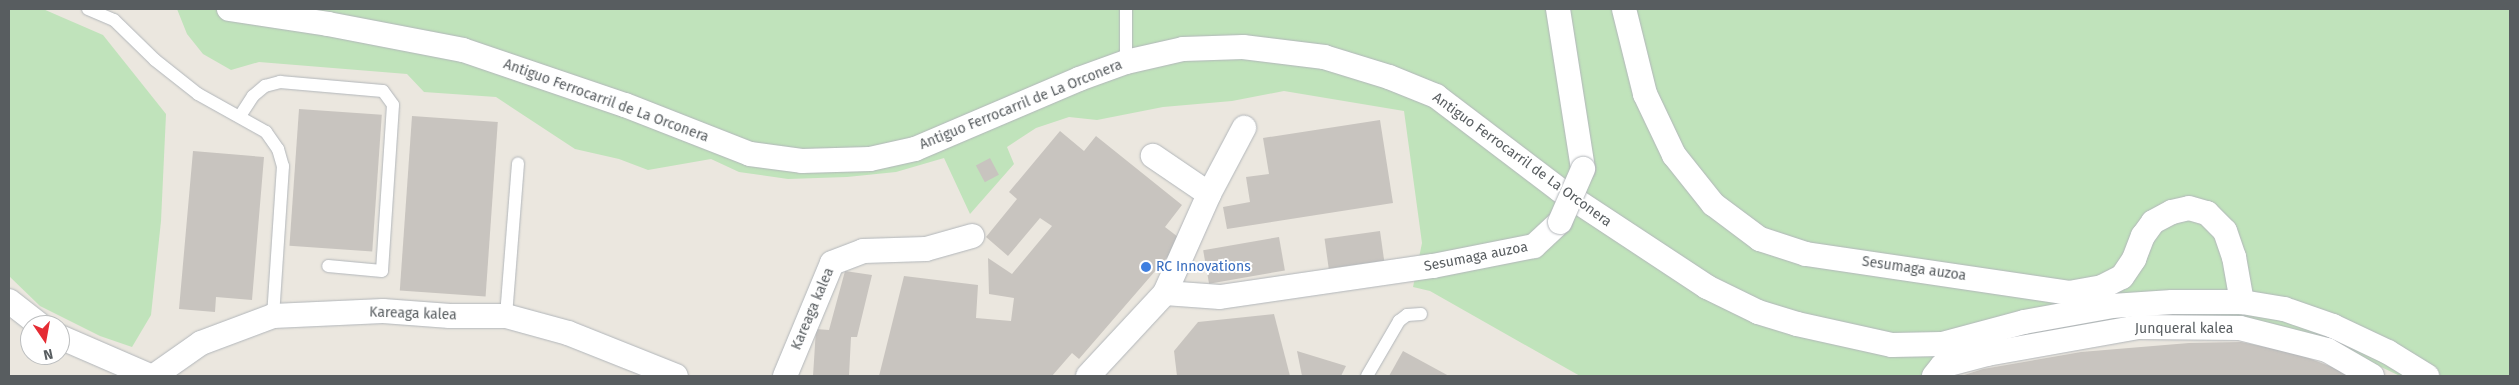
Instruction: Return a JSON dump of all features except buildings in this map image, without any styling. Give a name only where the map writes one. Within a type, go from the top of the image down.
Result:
[{"type":"street","name":"Antiguo Ferrocarril de La Orconera","points":[[229,9],[328,24],[463,50],[625,105],[750,154],[802,161],[870,159],[915,149],[1079,79],[1126,62],[1183,49],[1243,47],[1324,57],[1390,77],[1436,96],[1560,190],[1707,287],[1758,312],[1797,324],[1892,345],[1942,344],[2107,297],[2242,302],[2284,309],[2333,326],[2388,352],[2427,376]]},
{"type":"street","name":"Sesumaga auzoa","points":[[1166,293],[1220,297],[1433,266],[1534,246],[1560,222],[1582,169],[1558,9]]},
{"type":"street","name":"Sesumaga auzoa","points":[[1624,9],[1646,94],[1674,155],[1713,204],[1760,239],[1806,254],[2107,297],[2134,259],[2143,236],[2153,222],[2172,212],[2189,208],[2207,213],[2225,231],[2234,257],[2242,302]]},
{"type":"street","points":[[1088,376],[1166,293],[1209,194],[1244,128]]},
{"type":"street","points":[[1153,156],[1209,194]]},
{"type":"street","name":"Kareaga kalea","points":[[785,376],[832,263],[863,251],[926,249],[972,236]]},
{"type":"street","points":[[9,301],[27,315]]},
{"type":"street","name":"Kareaga kalea","points":[[154,376],[201,343],[273,316],[383,311],[450,316],[506,316],[568,333],[676,376]]},
{"type":"street","name":"Junqueral kalea","points":[[1934,376],[1942,366],[1987,354],[2139,327],[2240,328],[2327,350],[2372,376]]},
{"type":"street","points":[[70,341],[150,376]]},
{"type":"lane","points":[[88,9],[114,20],[155,60],[198,94],[266,132],[278,149],[283,166],[273,316]]},
{"type":"lane","points":[[1126,9],[1126,62]]},
{"type":"lane","points":[[240,116],[253,96],[265,86],[280,82],[384,91],[393,105],[382,271],[328,266]]},
{"type":"lane","points":[[506,316],[518,163]]},
{"type":"lane","points":[[1367,376],[1398,321],[1407,315],[1421,314]]},
{"type":"green space","points":[[9,9],[43,9],[103,35],[166,114],[161,221],[151,315],[132,347],[100,336],[70,321],[70,315],[58,315],[40,306],[9,276]]},
{"type":"green space","points":[[177,9],[2510,9],[2510,376],[2400,376],[2335,345],[2249,318],[1940,355],[1921,376],[1580,376],[1430,291],[1413,287],[1422,243],[1404,111],[1284,91],[1232,101],[1163,107],[1097,120],[1069,117],[1036,128],[1007,147],[1014,164],[970,214],[944,158],[896,172],[847,177],[788,179],[739,172],[711,159],[648,170],[619,159],[575,149],[496,97],[424,92],[407,74],[259,62],[231,70],[203,54],[187,34]]},
{"type":"place","name":"RC Innovations","points":[[1146,267]]}]
